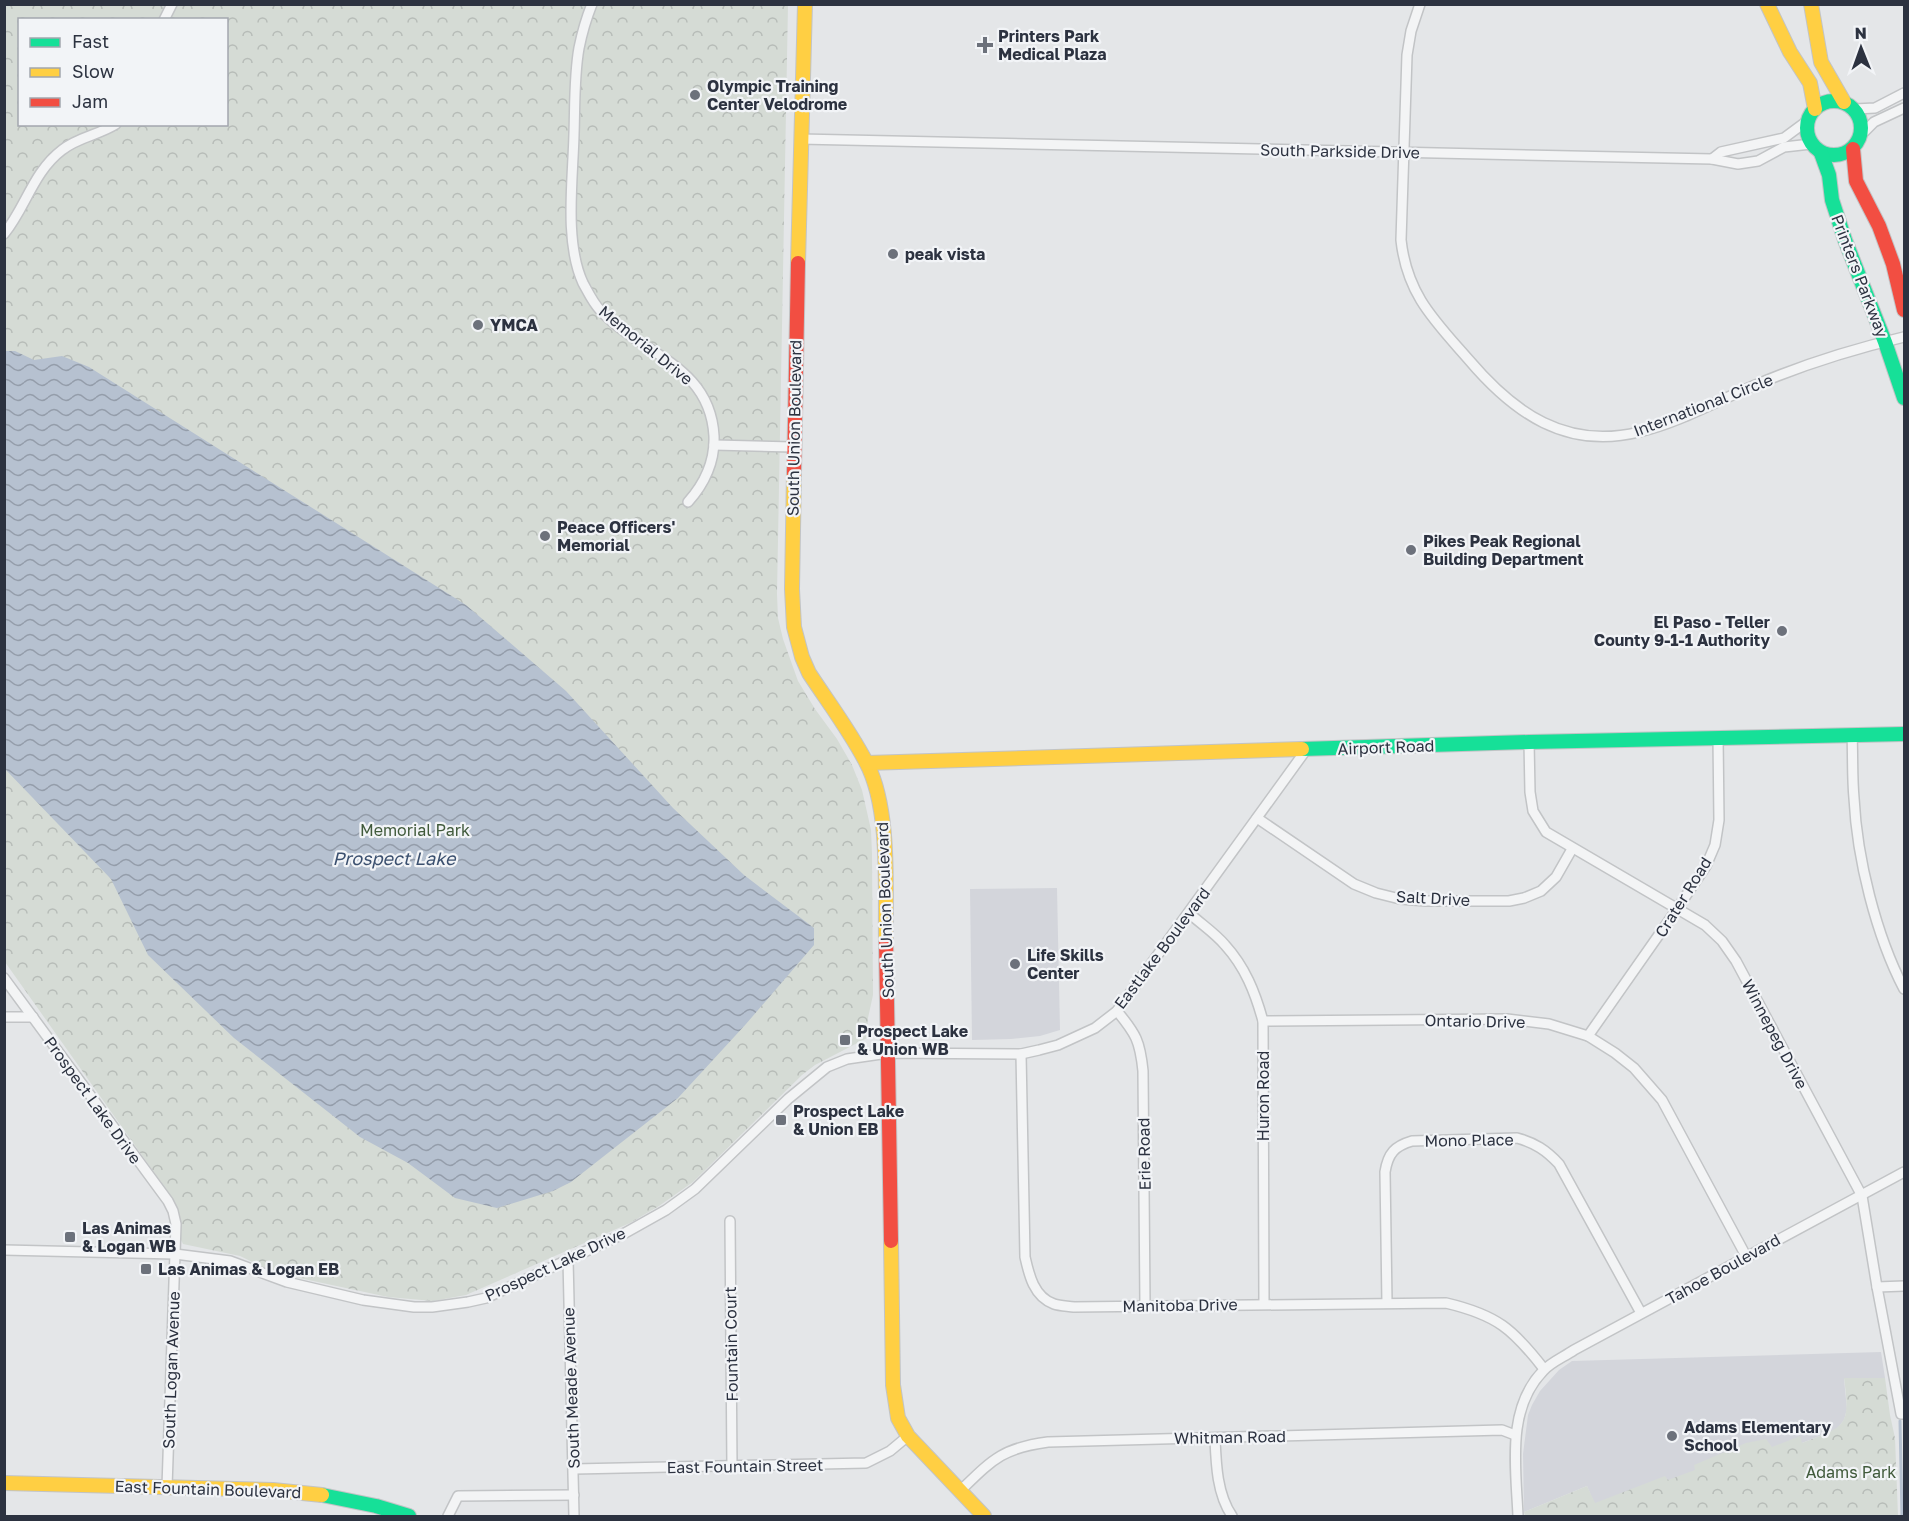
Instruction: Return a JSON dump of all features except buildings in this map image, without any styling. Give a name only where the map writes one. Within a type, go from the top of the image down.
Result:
[{"type":"main road","name":"South Union Boulevard","points":[[805,4],[794,447],[792,589],[794,627],[809,673],[867,763],[877,794],[884,832],[893,1385],[898,1418],[908,1436],[984,1516]]},
{"type":"main road","points":[[1767,4],[1777,27],[1810,83],[1815,109]]},
{"type":"main road","points":[[1811,4],[1821,62],[1861,120],[1862,134],[1856,147],[1852,149]]},
{"type":"main road","points":[[1816,148],[1807,130],[1807,122],[1815,109],[1832,101],[1849,105]]},
{"type":"main road","name":"South Parkside Drive","points":[[1816,148],[1832,156],[1845,154],[1852,149]]},
{"type":"main road","name":"Printers Parkway","points":[[1816,148],[1829,175],[1832,200],[1845,240],[1905,398]]},
{"type":"main road","name":"Printers Parkway","points":[[1852,149],[1856,181],[1879,226],[1893,264],[1905,310]]},
{"type":"main road","points":[[1882,733],[1905,729]]},
{"type":"main road","name":"Airport Road","points":[[867,763],[1529,742],[1905,734]]},
{"type":"main road","name":"East Fountain Boulevard","points":[[4,1483],[301,1492],[354,1500],[409,1516]]},
{"type":"street","points":[[165,18],[172,4]]},
{"type":"street","name":"Memorial Drive","points":[[592,4],[582,36],[576,68],[572,219],[574,255],[583,282],[598,308],[627,332],[671,362],[698,387],[710,415],[714,445],[708,472],[688,502]]},
{"type":"street","name":"International Circle","points":[[1420,4],[1408,42],[1401,240],[1403,254],[1410,281],[1423,307],[1488,382],[1525,413],[1572,434],[1612,437],[1640,432],[1694,412],[1788,371],[1905,337]]},
{"type":"street","points":[[1849,105],[1875,108],[1905,93]]},
{"type":"street","points":[[1862,134],[1875,122],[1905,108]]},
{"type":"street","points":[[1712,159],[1721,152],[1784,138],[1807,122]]},
{"type":"street","points":[[4,234],[15,220],[35,179],[52,158],[74,142],[112,126]]},
{"type":"street","name":"South Parkside Drive","points":[[800,138],[1712,159],[1738,164],[1758,160],[1784,147],[1816,148]]},
{"type":"street","points":[[714,445],[794,447]]},
{"type":"street","points":[[1852,734],[1854,799],[1862,860],[1874,910],[1888,951],[1905,989]]},
{"type":"street","name":"Crater Road","points":[[1588,1036],[1706,866],[1715,845],[1719,820],[1718,737]]},
{"type":"street","name":"Winnepeg Drive","points":[[1529,742],[1530,792],[1533,811],[1546,832],[1705,925],[1722,941],[1736,961],[1862,1196],[1898,1401],[1901,1414],[1905,1414]]},
{"type":"street","name":"Eastlake Boulevard","points":[[888,1053],[1021,1054],[1058,1045],[1095,1028],[1117,1011],[1306,750]]},
{"type":"street","name":"Salt Drive","points":[[1257,818],[1354,884],[1400,899],[1509,901],[1524,898],[1541,891],[1556,878],[1572,849]]},
{"type":"street","name":"Huron Road","points":[[1189,914],[1224,943],[1244,968],[1256,995],[1263,1021],[1264,1304]]},
{"type":"street","name":"Prospect Lake Drive","points":[[4,978],[168,1201],[176,1224],[175,1254],[230,1261],[287,1282],[363,1300],[412,1306],[432,1307],[486,1298],[625,1233],[682,1199],[794,1094],[827,1067],[847,1059],[888,1053]]},
{"type":"street","name":"Erie Road","points":[[1117,1011],[1135,1033],[1143,1071],[1145,1305]]},
{"type":"street","points":[[4,1017],[33,1017]]},
{"type":"street","name":"Ontario Drive","points":[[1263,1021],[1507,1019],[1549,1024],[1588,1036],[1634,1068],[1662,1100],[1746,1256]]},
{"type":"street","name":"Manitoba Drive","points":[[1021,1054],[1025,1257],[1029,1279],[1053,1304],[1074,1307],[1446,1303],[1473,1309],[1510,1330],[1544,1369]]},
{"type":"street","name":"Mono Place","points":[[1387,1303],[1385,1172],[1387,1160],[1393,1149],[1412,1141],[1517,1138],[1547,1151],[1559,1164],[1641,1313]]},
{"type":"street","name":"Tahoe Boulevard","points":[[1544,1369],[1641,1313],[1905,1172]]},
{"type":"street","name":"Fountain Court","points":[[730,1221],[732,1467]]},
{"type":"street","points":[[4,1250],[175,1254]]},
{"type":"street","name":"South Logan Avenue","points":[[167,1487],[175,1254]]},
{"type":"street","name":"South Meade Avenue","points":[[568,1259],[574,1516]]},
{"type":"street","points":[[1877,1287],[1905,1286]]},
{"type":"street","points":[[1518,1516],[1515,1435],[1521,1408],[1532,1385],[1544,1369]]},
{"type":"street","name":"Whitman Road","points":[[960,1491],[987,1465],[1009,1450],[1028,1444],[1502,1430],[1515,1435]]},
{"type":"street","name":"East Fountain Street","points":[[574,1469],[866,1462],[890,1451],[908,1436]]},
{"type":"street","points":[[1215,1438],[1216,1471],[1221,1492],[1232,1516]]},
{"type":"street","points":[[447,1516],[458,1496],[574,1495]]},
{"type":"shaded area","name":"Life Skills Center","points":[[1057,888],[1060,1030],[1040,1036],[972,1040],[970,889]]},
{"type":"shaded area","name":"Adams Elementary School","points":[[1881,1352],[1885,1378],[1844,1379],[1847,1409],[1844,1420],[1837,1429],[1596,1516],[1594,1503],[1587,1486],[1524,1512],[1523,1454],[1528,1415],[1540,1391],[1559,1370],[1572,1361]]},
{"type":"green space","name":"Memorial Park","points":[[4,5],[788,5],[778,618],[798,681],[852,765],[862,790],[871,830],[873,995],[867,1038],[815,1065],[802,1075],[693,1182],[659,1206],[630,1223],[466,1295],[433,1301],[388,1297],[285,1275],[240,1256],[183,1244],[179,1236],[179,1220],[175,1202],[5,962]]},
{"type":"green space","name":"Adams Park","points":[[1844,1378],[1885,1378],[1895,1438],[1898,1516],[1525,1516],[1524,1512],[1587,1486],[1595,1503],[1665,1476],[1668,1480],[1695,1470],[1694,1465],[1746,1443],[1766,1439],[1772,1447],[1800,1436],[1802,1443],[1828,1433],[1842,1423],[1845,1416]]},
{"type":"water","name":"Prospect Lake","points":[[5,351],[15,351],[34,360],[62,356],[89,367],[466,605],[566,691],[673,808],[744,875],[814,928],[814,945],[678,1098],[571,1182],[553,1191],[497,1208],[455,1198],[408,1163],[360,1137],[234,1038],[148,955],[111,879],[5,769]]},
{"type":"waterway","points":[[1900,1421],[1902,1516]]},
{"type":"traffic: fast","points":[[1829,101],[1839,101],[1849,105],[1857,113],[1861,128],[1857,143],[1849,151],[1839,155],[1829,155],[1819,151],[1811,143],[1807,133],[1807,123],[1811,113],[1819,105],[1829,101]]},
{"type":"traffic: fast","points":[[1821,153],[1829,175],[1832,200],[1845,240],[1904,398]]},
{"type":"traffic: fast","points":[[1302,749],[1904,734]]},
{"type":"traffic: fast","points":[[322,1495],[376,1506],[409,1516]]},
{"type":"traffic: slow","points":[[798,263],[805,4]]},
{"type":"traffic: slow","points":[[1767,4],[1790,52],[1810,83],[1815,109]]},
{"type":"traffic: slow","points":[[1811,4],[1821,62],[1844,102]]},
{"type":"traffic: slow","points":[[794,473],[792,589],[794,627],[809,673],[853,739],[874,781],[880,802],[885,850],[886,942]]},
{"type":"traffic: slow","points":[[867,763],[1302,749]]},
{"type":"traffic: slow","points":[[891,1241],[893,1385],[898,1418],[908,1436],[984,1516]]},
{"type":"traffic: slow","points":[[4,1483],[273,1490],[322,1495]]},
{"type":"traffic: jam","points":[[1853,149],[1856,181],[1879,226],[1893,264],[1904,310]]},
{"type":"traffic: jam","points":[[794,473],[798,263]]},
{"type":"traffic: jam","points":[[886,942],[891,1241]]},
{"type":"place","name":"Printers Park Medical Plaza","points":[[985,45]]},
{"type":"place","name":"Olympic Training Center Velodrome","points":[[695,95]]},
{"type":"place","name":"peak vista","points":[[893,254]]},
{"type":"place","name":"YMCA","points":[[478,325]]},
{"type":"place","name":"Peace Officers' Memorial","points":[[545,536]]},
{"type":"place","name":"Pikes Peak Regional Building Department","points":[[1411,550]]},
{"type":"place","name":"El Paso - Teller County 9-1-1 Authority","points":[[1782,631]]},
{"type":"place","name":"Life Skills Center","points":[[1015,964]]},
{"type":"place","name":"Prospect Lake & Union WB","points":[[845,1040]]},
{"type":"place","name":"Prospect Lake & Union EB","points":[[781,1120]]},
{"type":"place","name":"Las Animas & Logan WB","points":[[70,1237]]},
{"type":"place","name":"Las Animas & Logan EB","points":[[146,1269]]},
{"type":"place","name":"Adams Elementary School","points":[[1672,1436]]}]
